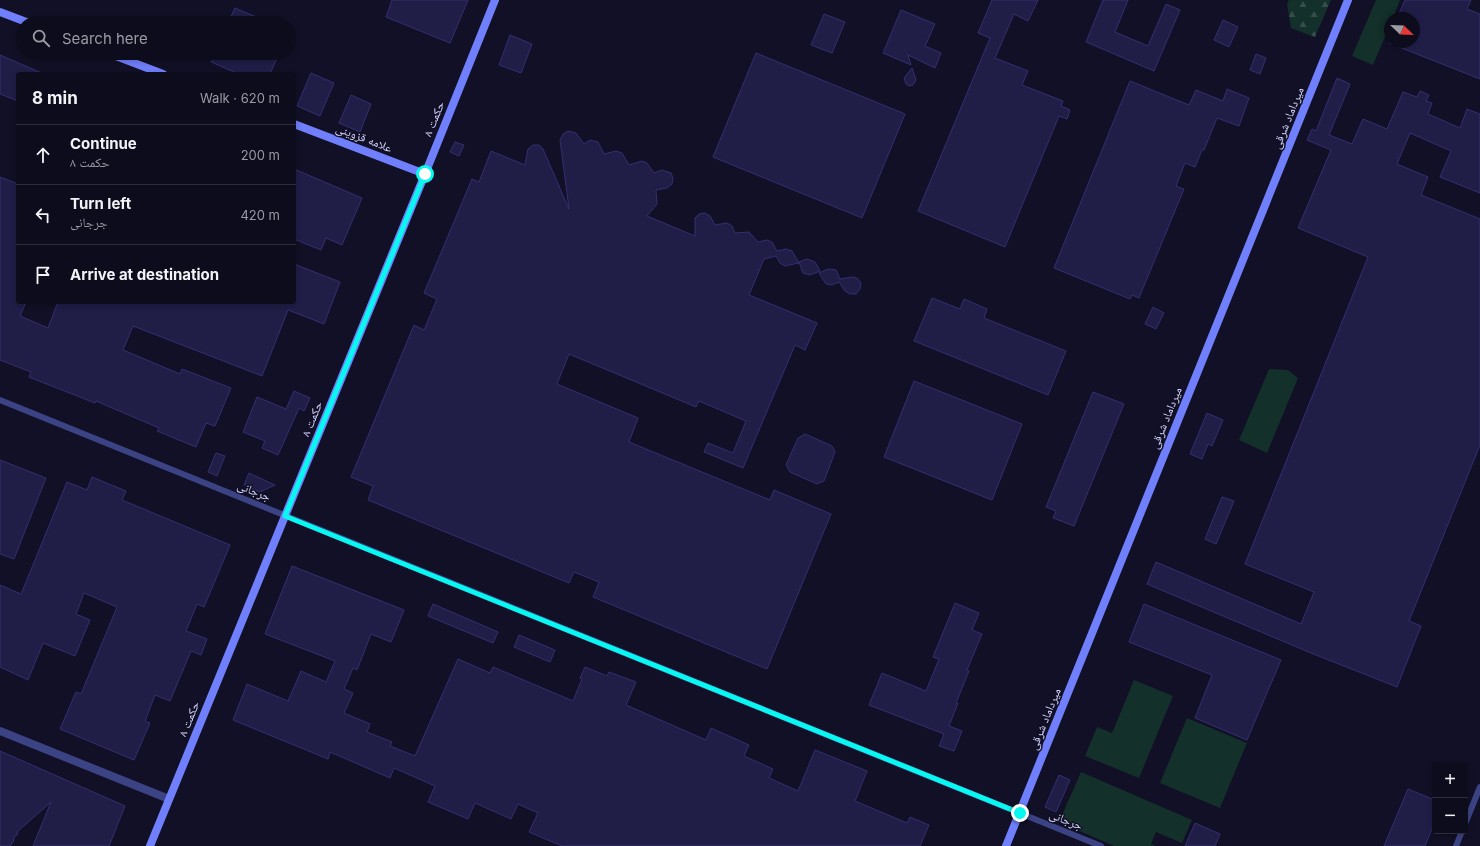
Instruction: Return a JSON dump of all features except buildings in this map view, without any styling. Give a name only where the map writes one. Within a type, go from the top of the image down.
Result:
[{"type":"street","name":"حکمت ۸","points":[[150,846],[495,0]]},
{"type":"street","name":"میرداماد شرقی","points":[[1006,846],[1348,0]]},
{"type":"street","points":[[0,12],[16,18]]},
{"type":"street","points":[[126,60],[158,72]]},
{"type":"street","name":"علامه قزوینی","points":[[296,125],[425,174]]},
{"type":"street","points":[[0,731],[169,799]]},
{"type":"lane","name":"جرجانی","points":[[0,400],[1101,846]]},
{"type":"lane","points":[[1468,817],[1480,787]]},
{"type":"lane","points":[[1456,846],[1461,834]]},
{"type":"green space","points":[[1289,0],[1331,0],[1315,37],[1291,28],[1287,4]]},
{"type":"green space","points":[[1376,0],[1400,0],[1395,12],[1384,12],[1384,39],[1373,65],[1352,56]]},
{"type":"green space","points":[[1269,369],[1288,370],[1298,378],[1267,453],[1239,440]]},
{"type":"green space","points":[[1134,680],[1173,696],[1139,778],[1085,756],[1097,727],[1112,733]]},
{"type":"green space","points":[[1187,718],[1247,743],[1220,808],[1160,783]]},
{"type":"green space","points":[[1081,772],[1192,820],[1182,843],[1156,832],[1151,844],[1155,846],[1114,846],[1059,822]]},
{"type":"route","points":[[425,174],[285,516],[1020,813]]}]
